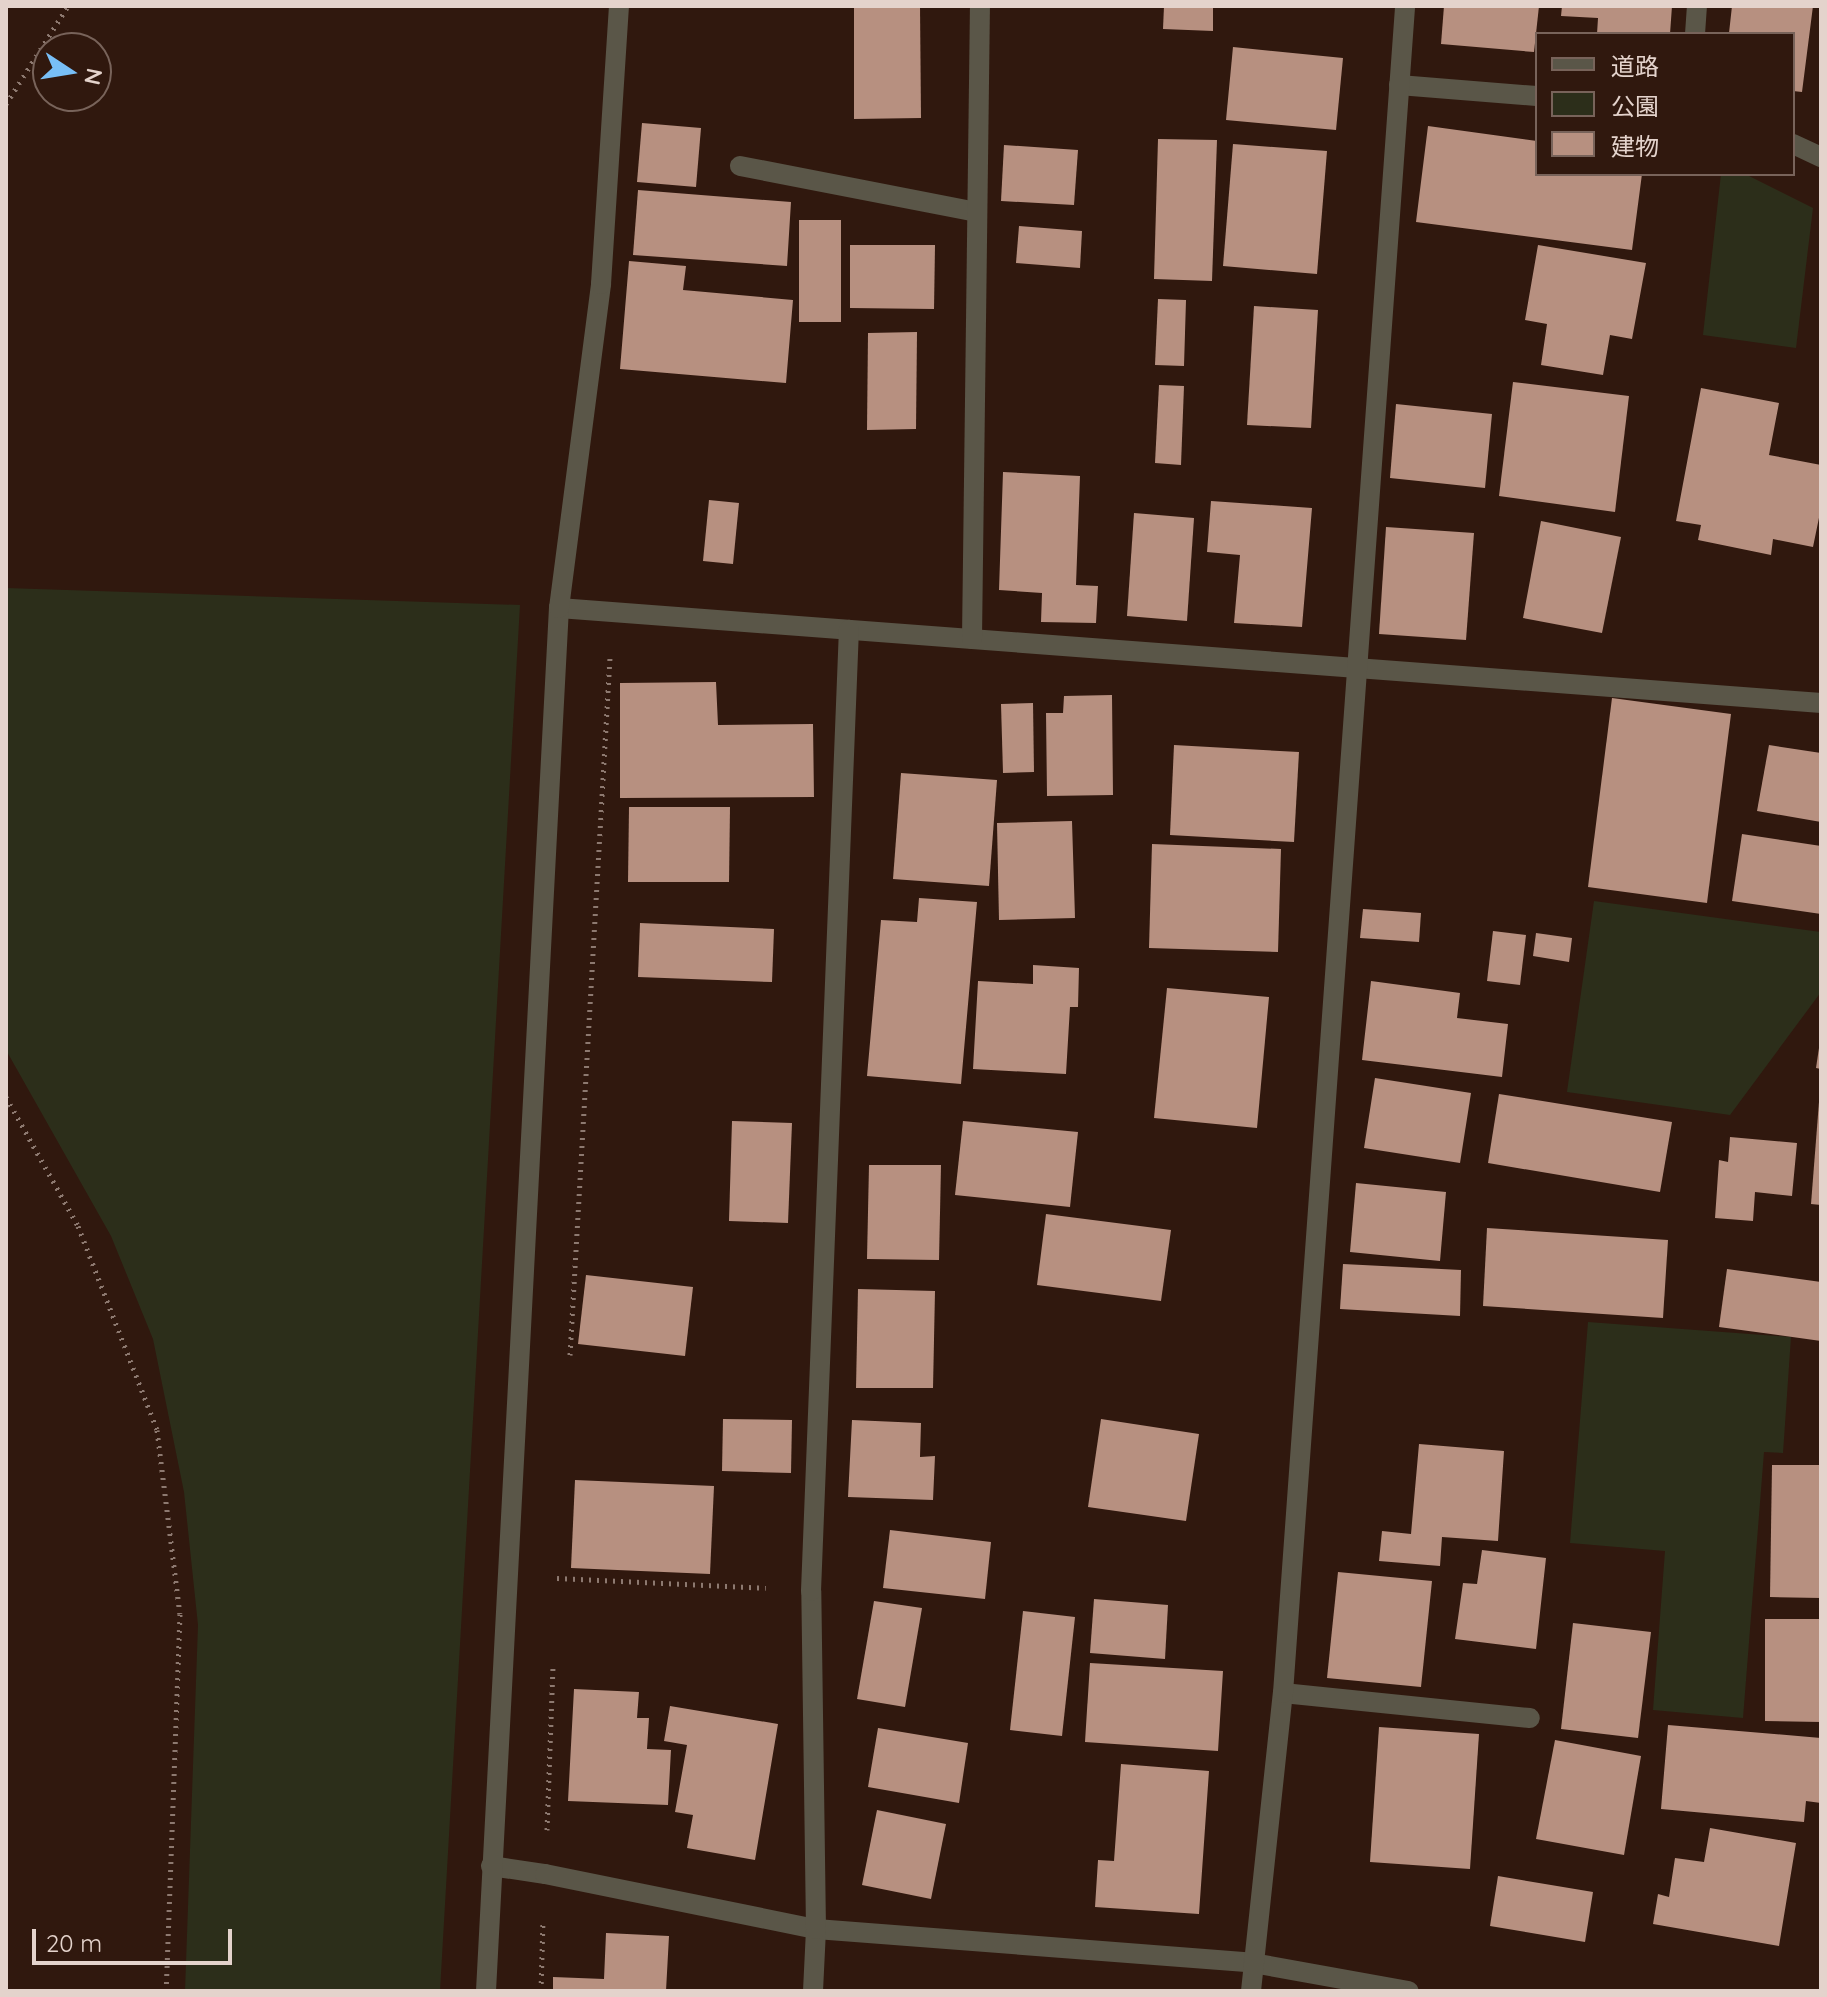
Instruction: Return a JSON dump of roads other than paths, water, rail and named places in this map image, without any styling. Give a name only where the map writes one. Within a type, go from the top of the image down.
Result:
[{"type":"street","points":[[486,1991],[559,608],[601,284],[619,6]]},
{"type":"street","points":[[972,639],[980,6]]},
{"type":"street","points":[[1251,1991],[1283,1693],[1405,6]]},
{"type":"street","points":[[1695,32],[1697,6]]},
{"type":"street","points":[[1399,85],[1535,96]]},
{"type":"street","points":[[1795,145],[1821,157]]},
{"type":"street","points":[[740,166],[977,212]]},
{"type":"street","points":[[559,608],[1821,703]]},
{"type":"street","points":[[813,1991],[816,1929],[811,1591],[849,630]]},
{"type":"street","points":[[1283,1693],[1530,1718]]},
{"type":"street","points":[[491,1866],[545,1874],[816,1929],[1253,1963],[1409,1991]]}]
